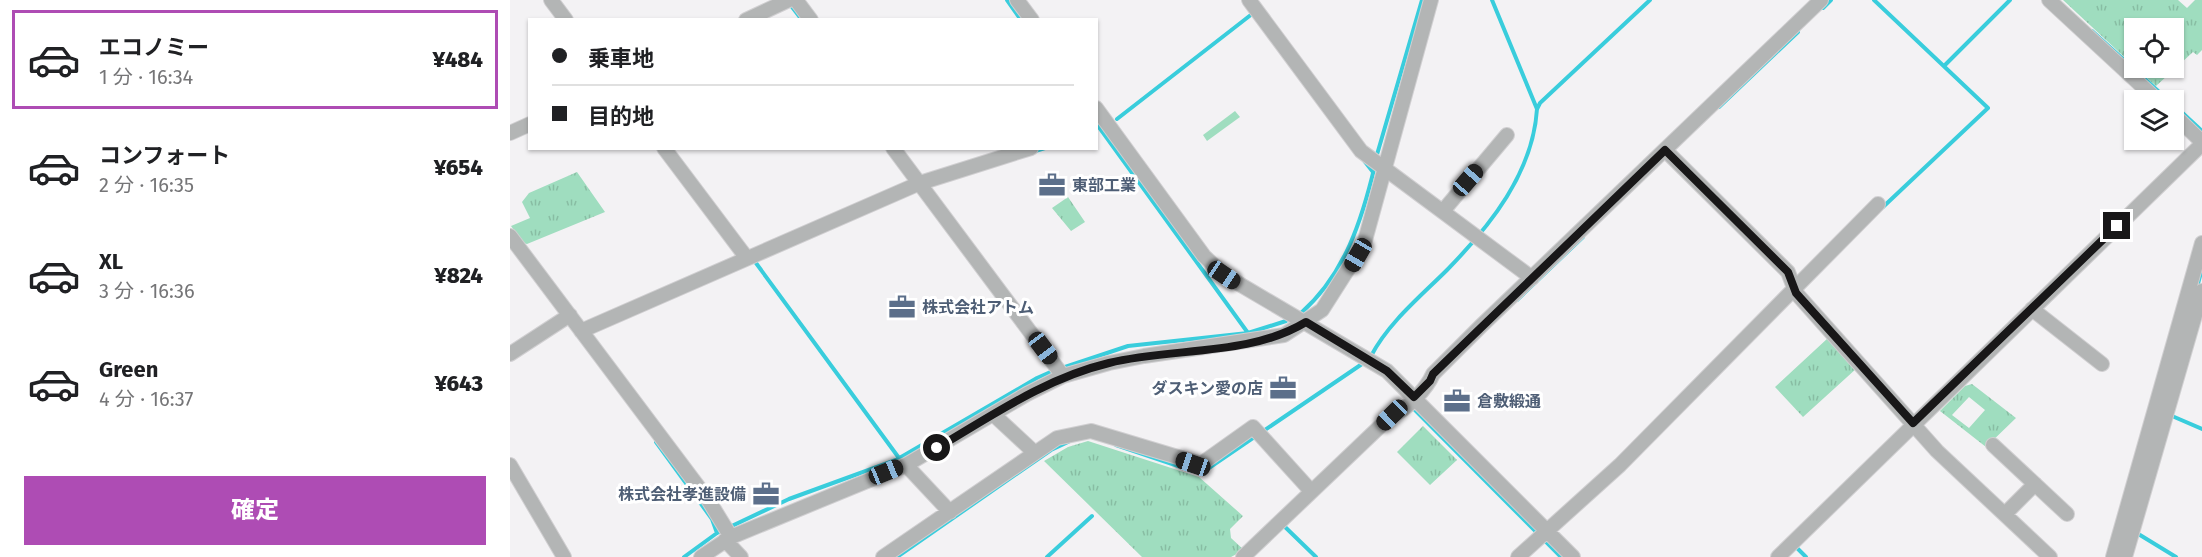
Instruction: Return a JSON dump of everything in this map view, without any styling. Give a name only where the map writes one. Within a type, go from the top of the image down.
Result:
[{"type":"street","points":[[551,0],[564,18]]},
{"type":"street","points":[[750,18],[790,0],[809,18]]},
{"type":"street","points":[[1017,0],[1030,18]]},
{"type":"street","points":[[1249,0],[1361,152],[1532,278]]},
{"type":"street","points":[[701,557],[727,534],[906,465],[994,415],[1060,372],[1144,356],[1210,349],[1284,335],[1322,310],[1364,244],[1378,165],[1431,0]]},
{"type":"street","points":[[1243,557],[1392,415],[1398,413],[1430,381],[1433,374],[1532,278],[1668,153],[1821,0]]},
{"type":"street","points":[[2049,0],[2146,90]]},
{"type":"street","points":[[1099,118],[1204,256],[1224,275],[1249,292],[1306,322],[1387,371],[1542,534],[1573,557]]},
{"type":"street","points":[[510,133],[528,125]]},
{"type":"street","points":[[1778,557],[1915,426],[2202,143],[2184,126]]},
{"type":"street","points":[[1443,211],[1507,135]]},
{"type":"street","points":[[666,150],[749,256]]},
{"type":"street","points":[[895,150],[923,184],[1060,372]]},
{"type":"street","points":[[581,331],[749,256],[923,184],[1025,150]]},
{"type":"street","points":[[1668,153],[1788,272],[1795,290],[1937,451],[2050,557]]},
{"type":"street","points":[[1518,557],[1620,465],[1878,204]]},
{"type":"street","points":[[510,236],[566,318],[581,331],[709,501],[741,557]]},
{"type":"street","points":[[2113,557],[2202,243]]},
{"type":"street","points":[[2126,557],[2202,291]]},
{"type":"street","points":[[2032,309],[2102,364]]},
{"type":"street","points":[[510,354],[566,318]]},
{"type":"street","points":[[2190,333],[2202,341]]},
{"type":"street","points":[[994,415],[1035,453]]},
{"type":"street","points":[[883,557],[1057,438],[1091,430],[1201,464],[1253,427],[1311,491]]},
{"type":"street","points":[[1993,445],[2067,514]]},
{"type":"street","points":[[510,465],[564,557]]},
{"type":"street","points":[[906,465],[950,512]]},
{"type":"street","points":[[2005,514],[2035,484]]},
{"type":"green space","points":[[2063,0],[2178,0],[2187,8],[2195,0],[2202,0],[2202,50],[2197,55],[2193,52],[2184,60],[2184,18],[2124,18],[2124,57]]},
{"type":"green space","points":[[2147,78],[2165,78],[2156,86]]},
{"type":"green space","points":[[1235,111],[1240,117],[1207,141],[1203,135]]},
{"type":"green space","points":[[577,172],[605,212],[527,244],[523,243],[511,226],[530,218],[522,202],[529,193]]},
{"type":"green space","points":[[1068,197],[1085,222],[1071,231],[1052,208]]},
{"type":"green space","points":[[1828,338],[1857,368],[1803,417],[1775,387]]},
{"type":"green space","points":[[1972,384],[2016,418],[1986,447],[1940,411],[1965,386]],"holes":[[[1969,397],[1985,410],[1969,428],[1952,415]]]},
{"type":"green space","points":[[1423,426],[1457,460],[1430,485],[1397,452]]},
{"type":"green space","points":[[1088,441],[1199,477],[1243,516],[1230,529],[1231,538],[1244,550],[1231,557],[1142,557],[1044,461],[1068,447]]},
{"type":"waterway","points":[[1007,0],[1020,18]]},
{"type":"waterway","points":[[1376,158],[1422,0]]},
{"type":"waterway","points":[[1492,0],[1537,109]]},
{"type":"waterway","points":[[1371,356],[1396,321],[1463,253],[1507,197],[1527,155],[1540,103],[1650,0]]},
{"type":"waterway","points":[[1823,8],[1831,0]]},
{"type":"waterway","points":[[1874,0],[1988,108],[1883,207]]},
{"type":"waterway","points":[[1945,65],[2010,0]]},
{"type":"waterway","points":[[789,3],[800,18]]},
{"type":"waterway","points":[[1117,119],[1252,14]]},
{"type":"waterway","points":[[2092,31],[2157,90]]},
{"type":"waterway","points":[[1719,107],[1798,32]]},
{"type":"waterway","points":[[2184,114],[2202,131]]},
{"type":"waterway","points":[[1098,126],[1248,333]]},
{"type":"waterway","points":[[1032,152],[1038,150]]},
{"type":"waterway","points":[[1362,158],[1373,172]]},
{"type":"waterway","points":[[1301,313],[1329,281],[1350,245],[1375,165]]},
{"type":"waterway","points":[[1517,300],[1583,237]]},
{"type":"waterway","points":[[753,259],[899,458]]},
{"type":"waterway","points":[[2196,291],[2202,269]]},
{"type":"waterway","points":[[1062,368],[1128,346],[1248,333],[1286,321]]},
{"type":"waterway","points":[[1116,445],[1193,471],[1203,472],[1362,364]]},
{"type":"waterway","points":[[684,557],[717,533],[789,499],[896,460],[1037,378],[1055,370]]},
{"type":"waterway","points":[[1415,410],[1561,557]]},
{"type":"waterway","points":[[2172,416],[2202,429]]},
{"type":"waterway","points":[[656,442],[712,519],[717,533]]},
{"type":"waterway","points":[[897,557],[1051,450],[1068,442]]},
{"type":"waterway","points":[[1047,557],[1092,516]]},
{"type":"waterway","points":[[1283,525],[1316,557]]},
{"type":"waterway","points":[[2140,535],[2176,557]]},
{"type":"waterway","points":[[1796,547],[1806,557]]},
{"type":"place","name":"東部工業","points":[[1052,185]]},
{"type":"place","name":"株式会社アトム","points":[[902,307]]},
{"type":"place","name":"ダスキン愛の店","points":[[1283,388]]},
{"type":"place","name":"倉敷緞通","points":[[1457,401]]},
{"type":"place","name":"株式会社孝進設備","points":[[766,494]]},
{"type":"route","points":[[937,448],[1027,394],[1063,376],[1144,356],[1255,342],[1284,335],[1306,322],[1387,371],[1414,397],[1480,326],[1555,258],[1579,235],[1585,225],[1665,150],[1788,272],[1796,293],[1913,423],[2117,226]]}]
